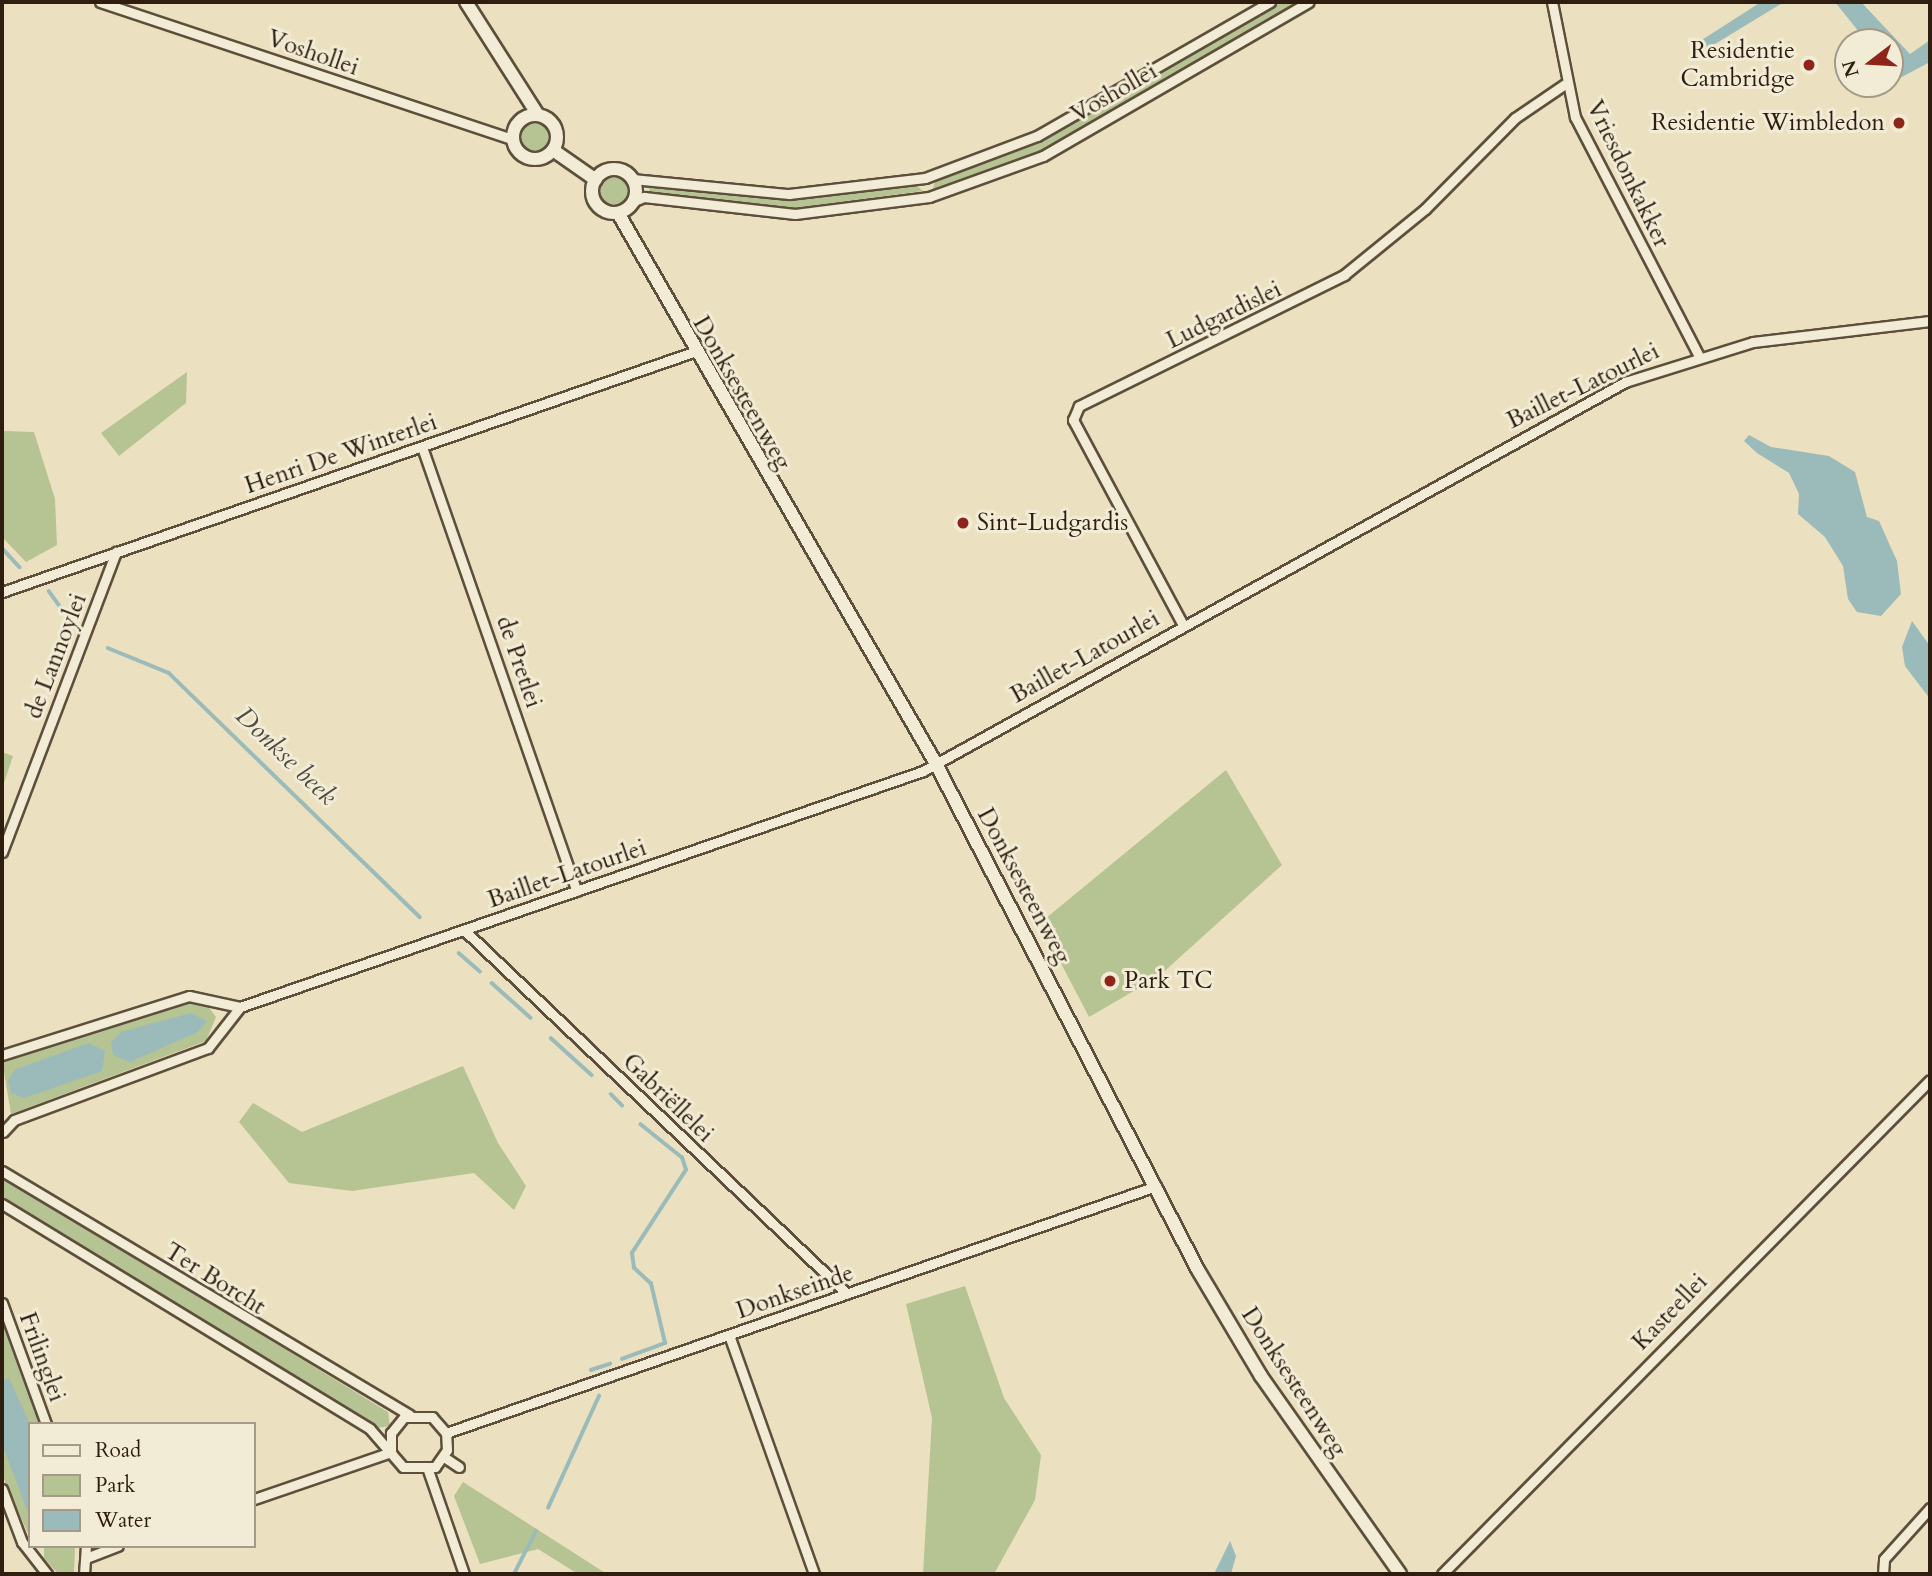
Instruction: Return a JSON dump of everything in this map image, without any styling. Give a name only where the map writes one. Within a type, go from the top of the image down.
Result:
[{"type":"street","name":"Voshollei","points":[[100,2],[514,140]]},
{"type":"street","points":[[466,2],[538,115],[554,126],[553,150]]},
{"type":"street","name":"Voshollei","points":[[632,179],[789,194],[925,178],[1037,136],[1270,2]]},
{"type":"street","name":"Voshollei","points":[[634,201],[795,214],[929,197],[1043,156],[1309,2]]},
{"type":"street","name":"Vriesdonkakker","points":[[1552,2],[1565,85],[1595,160],[1698,354]]},
{"type":"street","name":"Ludgardislei","points":[[1183,625],[1073,420],[1079,406],[1344,275],[1425,209],[1516,118],[1565,85]]},
{"type":"street","points":[[538,115],[517,124],[514,140],[527,157],[553,150],[596,180],[612,170],[632,179],[634,201],[618,213]]},
{"type":"street","points":[[925,178],[929,197]]},
{"type":"street","name":"Donksesteenweg","points":[[596,180],[598,206],[618,213],[693,352],[935,762],[1156,1186],[1261,1376],[1400,1574]]},
{"type":"street","name":"Baillet-Latourlei","points":[[240,1007],[577,891],[935,762],[1596,396],[1698,354],[1930,321]]},
{"type":"street","name":"Henri De Winterlei","points":[[2,592],[693,352]]},
{"type":"street","name":"de Pretlei","points":[[422,447],[577,891]]},
{"type":"street","name":"de Lannoylei","points":[[2,852],[116,552]]},
{"type":"street","name":"Gabriëllelei","points":[[464,930],[847,1294]]},
{"type":"street","points":[[2,1055],[189,996],[240,1007],[208,1048],[14,1120],[2,1130]]},
{"type":"street","name":"Kasteellei","points":[[1442,1574],[1930,1080]]},
{"type":"street","name":"Ter Borcht","points":[[2,1171],[391,1410],[411,1415]]},
{"type":"street","name":"Donkseinde","points":[[446,1433],[1156,1186]]},
{"type":"street","name":"Ter Borcht","points":[[2,1204],[370,1429],[391,1452]]},
{"type":"street","name":"Frilinglei","points":[[2,1303],[45,1422]]},
{"type":"street","points":[[729,1335],[814,1574]]},
{"type":"street","points":[[411,1415],[436,1419],[446,1433],[444,1457],[428,1470],[403,1467],[391,1452],[395,1426],[411,1415]]},
{"type":"street","points":[[256,1498],[391,1452]]},
{"type":"street","points":[[444,1457],[460,1467]]},
{"type":"street","points":[[428,1470],[464,1574]]},
{"type":"street","points":[[2,1489],[28,1546]]},
{"type":"street","points":[[1883,1574],[1884,1559],[1930,1508]]},
{"type":"street","points":[[29,1548],[35,1561],[47,1574]]},
{"type":"street","points":[[35,1561],[36,1548]]},
{"type":"street","points":[[84,1574],[86,1548]]},
{"type":"street","points":[[86,1558],[113,1548]]},
{"type":"green space","points":[[1278,2],[1302,2],[1040,152],[933,189],[935,180],[1048,135]]},
{"type":"green space","points":[[535,121],[546,126],[551,137],[546,148],[535,153],[524,148],[519,137],[524,126]]},
{"type":"green space","points":[[614,175],[625,180],[630,191],[625,202],[614,207],[603,202],[598,191],[603,180]]},
{"type":"green space","points":[[647,180],[778,198],[915,184],[923,191],[778,210],[650,193]]},
{"type":"green space","points":[[187,372],[186,403],[119,456],[101,433]]},
{"type":"green space","points":[[4,431],[34,432],[55,499],[57,545],[26,562],[2,537]]},
{"type":"green space","points":[[2,752],[13,756],[2,789]]},
{"type":"green space","points":[[1226,770],[1282,865],[1158,977],[1089,1017],[1040,923]]},
{"type":"green space","points":[[192,1001],[205,1002],[216,1017],[206,1041],[11,1114],[2,1060]]},
{"type":"green space","points":[[463,1066],[498,1143],[526,1186],[514,1210],[474,1173],[352,1191],[289,1183],[239,1122],[253,1103],[302,1132]]},
{"type":"green space","points":[[2,1176],[388,1412],[390,1426],[377,1428],[2,1198]]},
{"type":"green space","points":[[965,1286],[1004,1398],[1041,1455],[1035,1500],[994,1574],[923,1574],[932,1418],[906,1304]]},
{"type":"green space","points":[[2,1318],[40,1422],[28,1422],[28,1534],[2,1475]]},
{"type":"green space","points":[[463,1482],[607,1574],[578,1574],[538,1549],[480,1564],[454,1496]]},
{"type":"green space","points":[[44,1548],[75,1548],[74,1574],[58,1574],[44,1558]]},
{"type":"water","points":[[1761,2],[1784,2],[1705,50],[1697,43]]},
{"type":"water","points":[[1835,2],[1861,2],[1886,28],[1856,28]]},
{"type":"water","points":[[1930,40],[1930,62],[1904,76],[1904,48],[1910,54]]},
{"type":"water","points":[[1749,435],[1771,447],[1829,456],[1855,472],[1867,517],[1879,521],[1897,561],[1901,594],[1881,616],[1857,612],[1848,599],[1843,566],[1825,537],[1798,514],[1799,494],[1789,473],[1757,453],[1744,441]]},
{"type":"water","points":[[1912,621],[1930,646],[1930,699],[1905,666],[1902,647]]},
{"type":"water","points":[[191,1013],[207,1021],[198,1032],[130,1062],[113,1055],[111,1042],[121,1032]]},
{"type":"water","points":[[89,1043],[105,1051],[102,1071],[24,1098],[11,1093],[8,1080],[16,1069]]},
{"type":"water","points":[[9,1378],[29,1422],[28,1513],[2,1444],[2,1381]]},
{"type":"water","points":[[1230,1541],[1236,1556],[1231,1574],[1214,1574]]},
{"type":"waterway","name":"Donkse beek","points":[[2,548],[20,567]]},
{"type":"waterway","name":"Donkse beek","points":[[49,591],[64,612]]},
{"type":"waterway","name":"Donkse beek","points":[[108,648],[169,673],[420,917]]},
{"type":"waterway","name":"Donkse beek","points":[[459,953],[480,971]]},
{"type":"waterway","name":"Donkse beek","points":[[492,983],[531,1018]]},
{"type":"waterway","name":"Donkse beek","points":[[551,1038],[592,1075]]},
{"type":"waterway","name":"Donkse beek","points":[[611,1094],[622,1105]]},
{"type":"waterway","name":"Donkse beek","points":[[622,1359],[665,1343],[651,1284],[634,1268],[632,1253],[686,1170],[682,1158],[641,1125]]},
{"type":"waterway","name":"Donkse beek","points":[[591,1370],[610,1364]]},
{"type":"waterway","name":"Donkse beek","points":[[548,1508],[599,1396]]},
{"type":"waterway","name":"Donkse beek","points":[[514,1574],[536,1531]]},
{"type":"place","name":"Residentie Cambridge","points":[[1809,65]]},
{"type":"place","name":"Residentie Wimbledon","points":[[1899,123]]},
{"type":"place","name":"Sint-Ludgardis","points":[[963,523]]},
{"type":"place","name":"Park TC","points":[[1110,981]]}]
